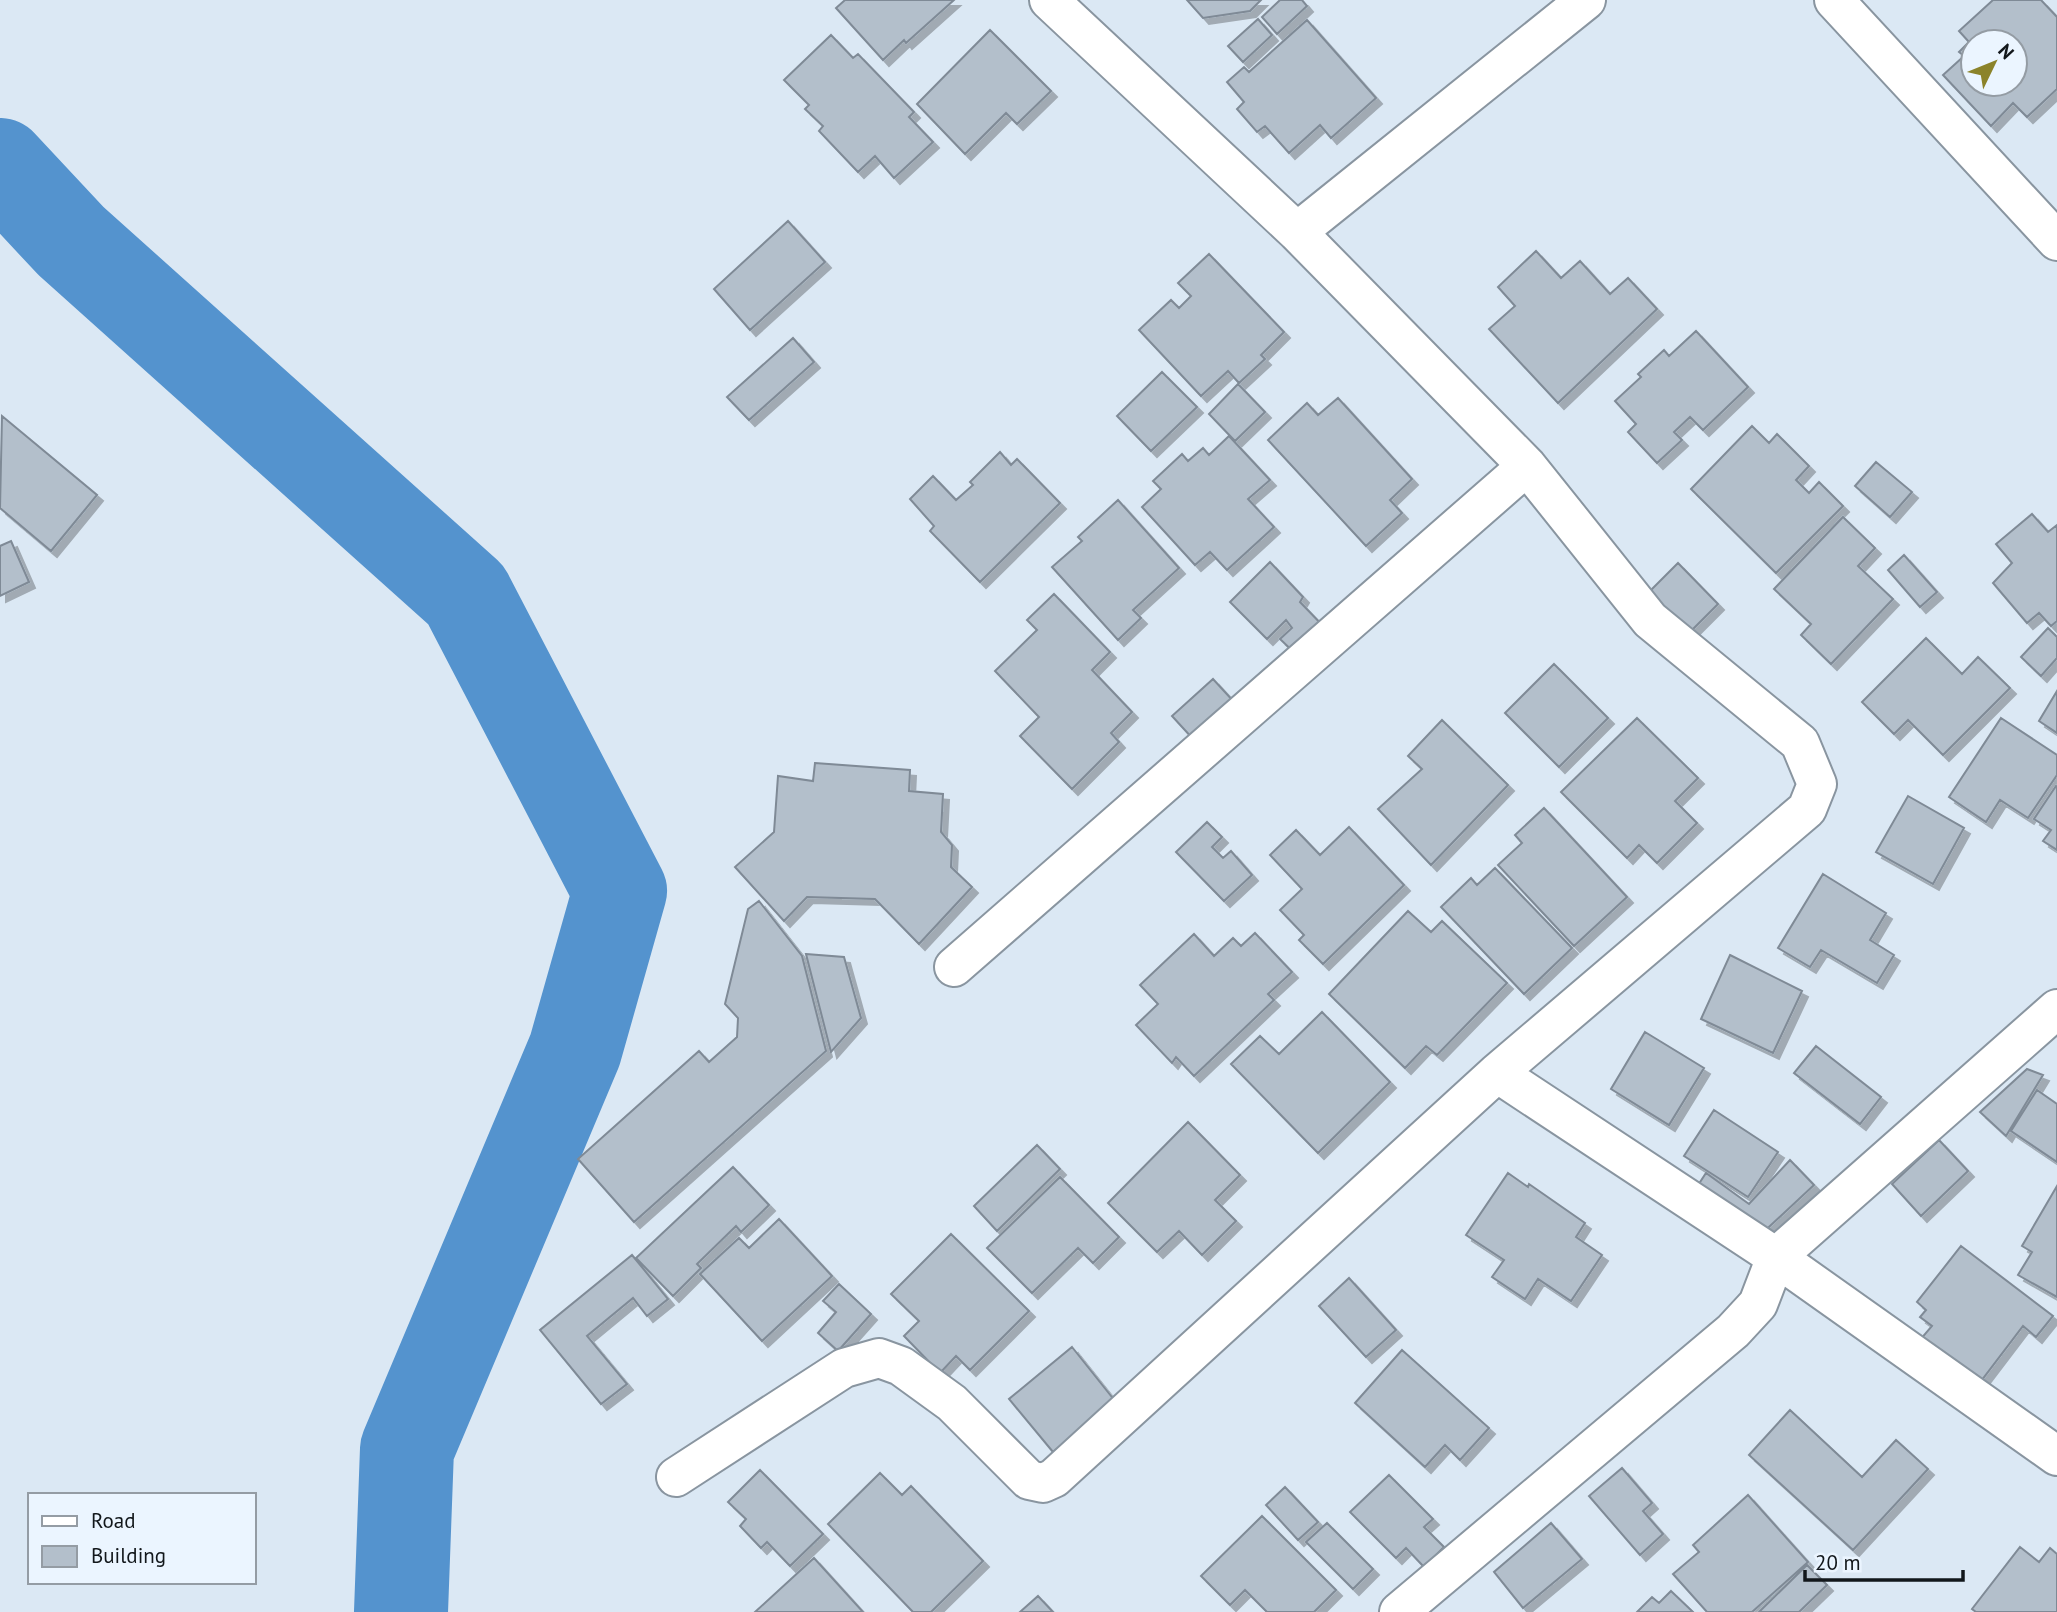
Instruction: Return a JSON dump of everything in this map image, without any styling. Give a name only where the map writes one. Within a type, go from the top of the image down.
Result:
[{"type":"street","points":[[676,1478],[844,1368],[879,1359],[901,1366],[952,1403],[1030,1480],[1043,1483],[1054,1478],[1497,1073],[1807,809],[1817,784],[1800,743],[1650,620],[1527,466],[1297,232],[1049,0]]},
{"type":"street","points":[[1297,232],[1586,0]]},
{"type":"street","points":[[1834,0],[2057,241]]},
{"type":"street","points":[[954,968],[1527,466]]},
{"type":"street","points":[[1399,1612],[1733,1331],[1758,1304],[1776,1257],[2057,1009]]},
{"type":"street","points":[[1497,1073],[1776,1257],[2057,1455]]},
{"type":"building","points":[[845,0],[954,0],[883,60],[836,8]]},
{"type":"building","points":[[1187,0],[1261,0],[1250,11],[1203,18]]},
{"type":"building","points":[[1280,0],[1302,0],[1307,6],[1277,34],[1262,17]]},
{"type":"building","points":[[1993,0],[2041,0],[2057,17],[2057,89],[2027,117],[2013,103],[1991,126],[1965,98],[2029,98],[2029,28],[1962,28]]},
{"type":"building","points":[[1258,19],[1272,35],[1243,62],[1228,46]]},
{"type":"building","points":[[1307,20],[1376,98],[1331,138],[1320,125],[1289,153],[1265,126],[1257,132],[1237,109],[1244,102],[1227,82],[1244,67],[1249,72]]},
{"type":"building","points":[[990,30],[1051,91],[1017,124],[1006,113],[965,154],[917,104]]},
{"type":"building","points":[[831,35],[853,58],[858,54],[914,112],[909,117],[933,142],[894,178],[875,156],[858,172],[819,131],[823,126],[805,109],[809,105],[784,80]]},
{"type":"building","points":[[1959,61],[1959,92],[1943,75]]},
{"type":"building","points":[[788,221],[825,262],[750,330],[714,289]]},
{"type":"building","points":[[1536,251],[1561,278],[1580,261],[1610,294],[1628,278],[1657,309],[1558,403],[1489,329],[1515,306],[1498,287]]},
{"type":"building","points":[[1209,254],[1284,332],[1261,355],[1265,359],[1239,383],[1228,371],[1201,396],[1139,330],[1171,300],[1179,308],[1191,296],[1178,283]]},
{"type":"building","points":[[1696,331],[1748,387],[1703,430],[1690,417],[1674,432],[1682,440],[1657,463],[1628,432],[1636,424],[1615,401],[1641,377],[1638,374],[1664,350],[1669,356]]},
{"type":"building","points":[[793,338],[814,362],[749,420],[727,397]]},
{"type":"building","points":[[1162,372],[1197,407],[1151,451],[1117,416]]},
{"type":"building","points":[[1238,384],[1265,412],[1235,441],[1209,414]]},
{"type":"building","points":[[1338,398],[1412,479],[1390,500],[1402,513],[1366,546],[1268,440],[1307,403],[1318,415]]},
{"type":"building","points":[[2,416],[97,495],[51,551],[0,508]]},
{"type":"building","points":[[1752,426],[1769,443],[1777,434],[1809,466],[1796,480],[1809,493],[1819,482],[1843,506],[1776,573],[1691,489]]},
{"type":"building","points":[[1229,436],[1270,480],[1248,499],[1274,527],[1227,570],[1210,552],[1195,565],[1142,507],[1161,489],[1153,481],[1182,454],[1188,461],[1203,448],[1209,455]]},
{"type":"building","points":[[1000,452],[1011,465],[1017,459],[1060,503],[980,582],[930,531],[934,526],[910,499],[933,476],[956,500],[973,485],[970,482]]},
{"type":"building","points":[[1876,462],[1912,492],[1890,517],[1855,486]]},
{"type":"building","points":[[1118,500],[1179,568],[1133,610],[1141,618],[1118,640],[1052,567],[1082,541],[1078,537]]},
{"type":"building","points":[[2032,514],[2048,532],[2057,525],[2057,621],[2051,626],[2039,613],[2027,623],[1993,583],[2012,563],[1996,544]]},
{"type":"building","points":[[1843,517],[1875,548],[1858,566],[1893,599],[1831,664],[1801,635],[1811,624],[1774,589]]},
{"type":"building","points":[[11,541],[29,582],[0,596],[0,546]]},
{"type":"building","points":[[1904,555],[1937,592],[1920,607],[1888,570]]},
{"type":"building","points":[[1270,562],[1303,597],[1300,602],[1327,630],[1300,658],[1280,639],[1292,628],[1286,620],[1267,639],[1230,602]]},
{"type":"building","points":[[1678,563],[1718,604],[1685,637],[1644,597]]},
{"type":"building","points":[[1054,594],[1110,652],[1092,670],[1132,712],[1111,733],[1119,742],[1072,789],[1020,736],[1039,717],[995,671],[1037,630],[1027,620]]},
{"type":"building","points":[[2048,628],[2057,637],[2057,658],[2041,676],[2021,657]]},
{"type":"building","points":[[1926,638],[1962,674],[1978,657],[2010,688],[1943,755],[1908,720],[1894,734],[1862,702]]},
{"type":"building","points":[[1554,664],[1608,718],[1559,767],[1505,713]]},
{"type":"building","points":[[1213,679],[1235,703],[1194,740],[1172,716]]},
{"type":"building","points":[[2057,691],[2057,733],[2039,721]]},
{"type":"building","points":[[1637,718],[1698,778],[1675,801],[1697,823],[1657,863],[1639,845],[1627,858],[1561,792]]},
{"type":"building","points":[[2001,718],[2057,755],[2057,775],[2028,818],[2000,800],[1986,822],[1949,797]]},
{"type":"building","points":[[1442,720],[1508,785],[1431,865],[1378,809],[1422,769],[1408,756]]},
{"type":"building","points":[[815,763],[910,770],[909,791],[943,794],[941,832],[952,845],[951,867],[972,887],[919,944],[875,899],[807,897],[784,921],[735,867],[774,832],[778,776],[813,781]]},
{"type":"building","points":[[2056,786],[2057,850],[2043,841],[2051,830],[2034,819]]},
{"type":"building","points":[[1908,796],[1964,828],[1933,884],[1876,852]]},
{"type":"building","points":[[1544,808],[1627,897],[1574,946],[1498,865],[1522,843],[1515,835]]},
{"type":"building","points":[[1207,822],[1222,837],[1212,847],[1223,858],[1231,851],[1252,875],[1224,901],[1176,852]]},
{"type":"building","points":[[1349,827],[1404,885],[1323,964],[1299,940],[1304,935],[1280,910],[1302,889],[1270,855],[1296,830],[1320,855]]},
{"type":"building","points":[[1495,868],[1572,948],[1524,994],[1441,907],[1471,878],[1477,885]]},
{"type":"building","points":[[1823,874],[1886,913],[1870,940],[1894,955],[1877,983],[1821,950],[1810,967],[1778,948]]},
{"type":"building","points":[[759,901],[802,956],[826,1051],[634,1222],[578,1159],[699,1051],[709,1062],[737,1037],[738,1018],[725,1004],[748,909]]},
{"type":"building","points":[[1408,911],[1431,932],[1442,921],[1507,983],[1437,1055],[1426,1046],[1405,1068],[1329,994]]},
{"type":"building","points":[[1255,933],[1292,972],[1268,994],[1274,1000],[1194,1076],[1176,1057],[1172,1063],[1136,1025],[1158,1004],[1140,985],[1194,934],[1214,956],[1233,938],[1241,946]]},
{"type":"building","points":[[806,954],[844,957],[861,1018],[831,1052]]},
{"type":"building","points":[[1730,955],[1802,991],[1773,1053],[1701,1019]]},
{"type":"building","points":[[1322,1012],[1390,1082],[1318,1153],[1231,1064],[1260,1036],[1279,1054]]},
{"type":"building","points":[[1645,1032],[1704,1068],[1669,1125],[1611,1089]]},
{"type":"building","points":[[1816,1046],[1881,1097],[1860,1124],[1794,1073]]},
{"type":"building","points":[[2027,1069],[2043,1075],[2006,1136],[1980,1112]]},
{"type":"building","points":[[2037,1090],[2057,1104],[2057,1162],[2011,1131]]},
{"type":"building","points":[[1714,1110],[1778,1152],[1748,1197],[1684,1156]]},
{"type":"building","points":[[1188,1122],[1240,1175],[1215,1200],[1236,1221],[1202,1255],[1179,1231],[1157,1252],[1108,1203]]},
{"type":"building","points":[[1939,1140],[1968,1171],[1921,1216],[1892,1184]]},
{"type":"building","points":[[1037,1145],[1060,1169],[997,1231],[974,1206]]},
{"type":"building","points":[[1790,1160],[1814,1185],[1756,1239],[1691,1196],[1706,1173],[1749,1204]]},
{"type":"building","points":[[733,1167],[769,1205],[741,1232],[736,1226],[697,1264],[701,1268],[673,1296],[636,1258]]},
{"type":"building","points":[[1508,1173],[1528,1187],[1529,1184],[1585,1223],[1576,1237],[1602,1255],[1571,1301],[1538,1279],[1525,1299],[1492,1277],[1504,1260],[1466,1235]]},
{"type":"building","points":[[1060,1177],[1119,1237],[1093,1263],[1078,1248],[1032,1293],[987,1248]]},
{"type":"building","points":[[2057,1186],[2057,1297],[2018,1275],[2032,1252],[2022,1246]]},
{"type":"building","points":[[779,1219],[832,1276],[762,1341],[700,1274],[739,1238],[749,1248]]},
{"type":"building","points":[[951,1234],[1029,1311],[970,1370],[956,1356],[940,1373],[904,1336],[919,1321],[891,1294]]},
{"type":"building","points":[[1961,1246],[2053,1316],[2036,1337],[2023,1326],[1978,1385],[1919,1341],[1932,1326],[1920,1317],[1926,1310],[1917,1302]]},
{"type":"building","points":[[632,1255],[668,1299],[647,1316],[633,1298],[587,1336],[627,1384],[601,1404],[540,1330]]},
{"type":"building","points":[[1349,1278],[1396,1330],[1366,1357],[1319,1306]]},
{"type":"building","points":[[839,1284],[871,1314],[838,1351],[818,1333],[836,1312],[823,1301]]},
{"type":"building","points":[[1072,1347],[1115,1401],[1053,1452],[1009,1399]]},
{"type":"building","points":[[1402,1350],[1489,1428],[1460,1460],[1445,1445],[1425,1467],[1355,1403]]},
{"type":"building","points":[[1790,1410],[1862,1477],[1896,1440],[1928,1469],[1853,1550],[1749,1455]]},
{"type":"building","points":[[1622,1468],[1652,1503],[1643,1511],[1663,1534],[1640,1555],[1589,1496]]},
{"type":"building","points":[[760,1470],[823,1534],[790,1566],[767,1542],[761,1548],[740,1526],[746,1519],[728,1502]]},
{"type":"building","points":[[880,1473],[902,1495],[911,1486],[983,1561],[931,1612],[913,1612],[828,1524]]},
{"type":"building","points":[[1389,1475],[1433,1519],[1424,1527],[1444,1547],[1424,1567],[1406,1548],[1396,1558],[1350,1512]]},
{"type":"building","points":[[1285,1487],[1318,1522],[1298,1540],[1266,1505]]},
{"type":"building","points":[[1748,1495],[1808,1562],[1752,1612],[1707,1612],[1673,1574],[1699,1552],[1693,1545]]},
{"type":"building","points":[[1262,1516],[1336,1590],[1314,1612],[1267,1612],[1245,1590],[1230,1605],[1201,1576]]},
{"type":"building","points":[[1327,1523],[1373,1569],[1353,1589],[1306,1542]]},
{"type":"building","points":[[1551,1523],[1582,1559],[1523,1608],[1494,1572]]},
{"type":"building","points":[[2020,1547],[2039,1562],[2050,1548],[2057,1554],[2057,1612],[1976,1612],[1972,1609]]},
{"type":"building","points":[[814,1558],[863,1612],[755,1612]]},
{"type":"building","points":[[1807,1565],[1827,1585],[1799,1612],[1759,1612]]},
{"type":"building","points":[[1671,1591],[1693,1612],[1637,1612],[1652,1597],[1659,1603]]},
{"type":"building","points":[[1038,1596],[1053,1612],[1020,1612]]},
{"type":"waterway","points":[[0,165],[71,241],[466,595],[620,891],[575,1050],[407,1449],[401,1612]]}]
